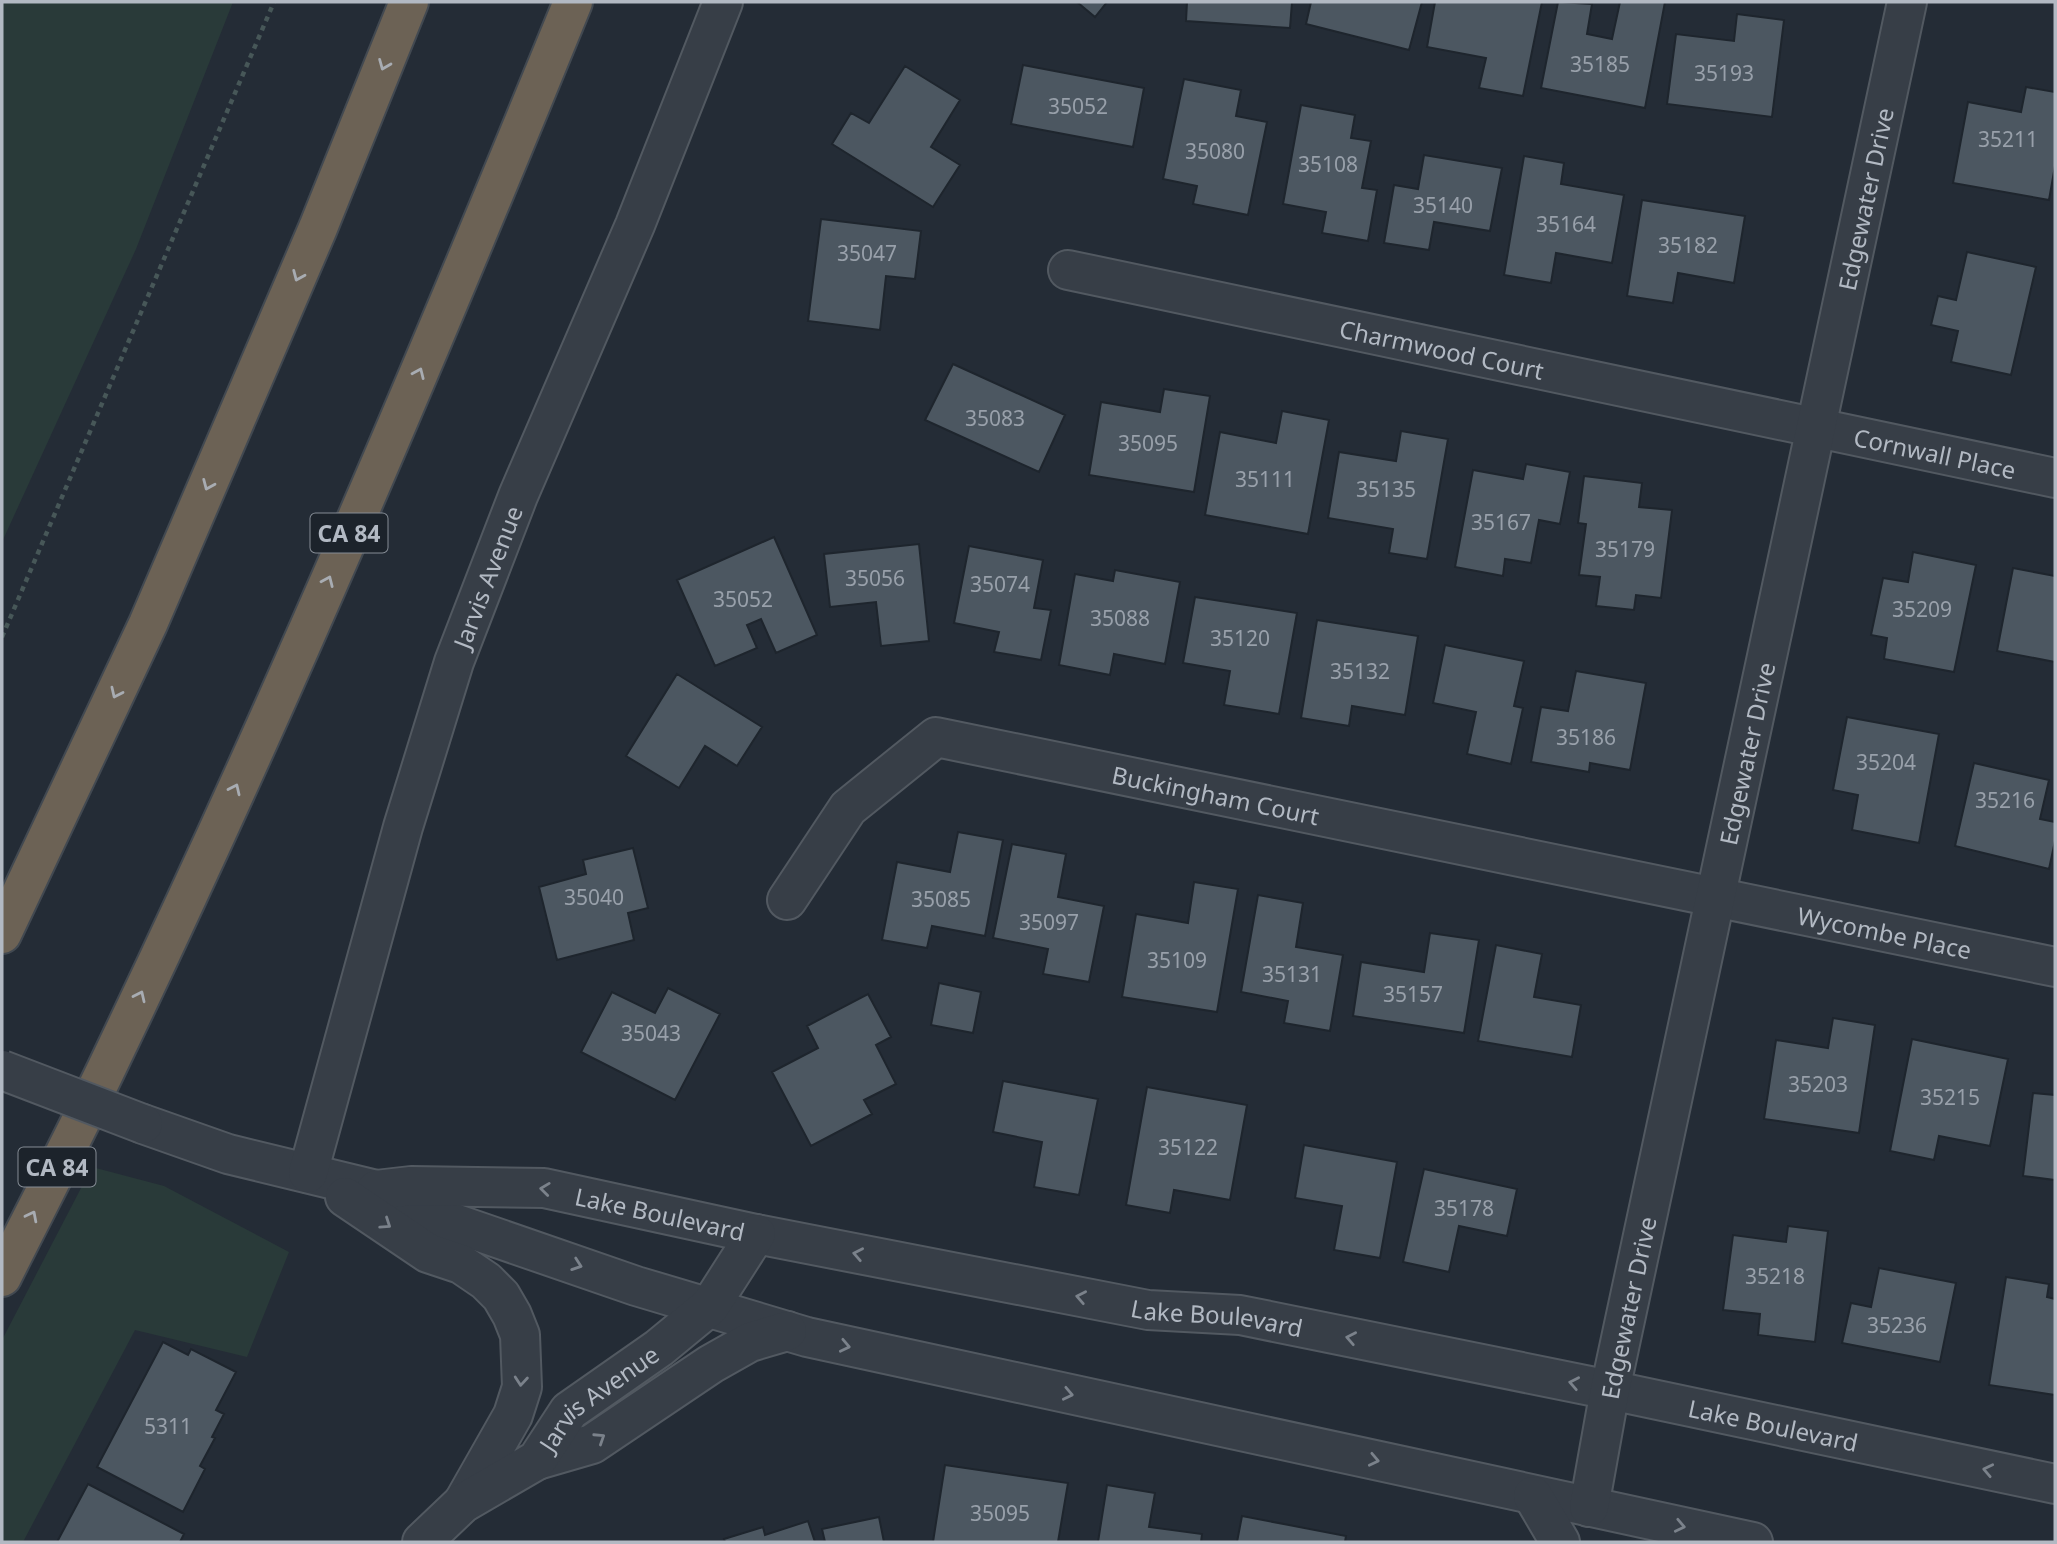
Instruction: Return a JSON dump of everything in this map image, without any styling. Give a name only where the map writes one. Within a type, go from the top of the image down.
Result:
[{"type":"highway","points":[[2,934],[148,624],[318,228],[409,2]]},
{"type":"highway","name":"CA 84","points":[[2,1276],[112,1058],[274,704],[441,324],[573,2]]},
{"type":"street","name":"Jarvis Avenue","points":[[308,1173],[403,827],[454,662],[518,496],[635,225],[723,2]]},
{"type":"street","name":"Edgewater Drive","points":[[1589,1507],[1715,896],[1907,2]]},
{"type":"street","name":"Charmwood Court","points":[[1068,270],[1815,427]]},
{"type":"street","name":"Cornwall Place","points":[[1815,427],[2055,478]]},
{"type":"street","name":"Buckingham Court","points":[[787,900],[848,808],[936,737],[1715,896]]},
{"type":"street","name":"Wycombe Place","points":[[1715,896],[2055,967]]},
{"type":"street","name":"Lake Boulevard","points":[[2,1070],[228,1154],[376,1189],[416,1210],[636,1286],[820,1340],[1754,1542]]},
{"type":"street","points":[[308,1173],[428,1253],[461,1265],[486,1281],[501,1296],[512,1315],[520,1335],[522,1387],[513,1415],[463,1503]]},
{"type":"street","name":"Lake Boulevard","points":[[376,1189],[411,1186],[544,1188],[755,1234],[1148,1310],[1240,1315],[1611,1390],[2055,1485]]},
{"type":"street","name":"Jarvis Avenue","points":[[422,1542],[463,1503],[537,1460],[569,1411],[659,1348],[709,1306],[755,1234]]},
{"type":"street","points":[[537,1460],[592,1444],[711,1364],[750,1342],[787,1331]]},
{"type":"street","points":[[1534,1496],[1560,1542]]},
{"type":"street","points":[[1607,1542],[1640,1518]]},
{"type":"path","points":[[2,637],[274,2]]},
{"type":"shaded area","points":[[2,2],[233,2],[136,249],[2,542]]},
{"type":"shaded area","points":[[92,1167],[164,1186],[289,1252],[247,1357],[135,1330],[23,1542],[2,1542],[2,1340]]},
{"type":"building","points":[[1077,2],[1107,2],[1095,17]]},
{"type":"building","points":[[1187,2],[1292,2],[1290,28],[1186,21]]},
{"type":"building","points":[[1311,2],[1422,2],[1409,50],[1306,24]]},
{"type":"building","points":[[1435,2],[1542,2],[1523,96],[1479,88],[1486,58],[1427,47]]},
{"type":"building","points":[[1558,2],[1592,4],[1587,34],[1612,39],[1620,2],[1665,2],[1645,108],[1541,88]]},
{"type":"building","points":[[1737,14],[1784,20],[1772,117],[1667,104],[1676,34],[1734,41]]},
{"type":"building","points":[[1023,65],[1144,88],[1133,147],[1011,124]]},
{"type":"building","points":[[905,66],[960,100],[931,147],[960,165],[933,207],[832,144],[851,113],[869,123]]},
{"type":"building","points":[[1184,79],[1241,90],[1236,116],[1267,122],[1248,215],[1193,204],[1197,186],[1163,179]]},
{"type":"building","points":[[2026,87],[2055,92],[2055,166],[2049,200],[1953,183],[1968,102],[2021,112]]},
{"type":"building","points":[[1301,105],[1355,115],[1351,138],[1371,141],[1362,188],[1377,190],[1368,241],[1322,233],[1326,212],[1283,204]]},
{"type":"building","points":[[1424,155],[1502,168],[1490,231],[1434,222],[1429,250],[1384,243],[1394,185],[1418,189]]},
{"type":"building","points":[[1524,156],[1564,163],[1561,184],[1624,195],[1612,263],[1556,253],[1551,283],[1504,275]]},
{"type":"building","points":[[1642,200],[1745,216],[1734,283],[1678,273],[1673,303],[1627,296]]},
{"type":"building","points":[[821,219],[921,231],[915,279],[886,276],[880,330],[808,321]]},
{"type":"building","points":[[1967,252],[2036,267],[2011,375],[1951,362],[1958,331],[1931,325],[1938,296],[1956,300]]},
{"type":"building","points":[[953,364],[1065,415],[1039,472],[925,420]]},
{"type":"building","points":[[1164,389],[1210,396],[1194,492],[1089,475],[1101,402],[1160,412]]},
{"type":"building","points":[[1282,411],[1329,420],[1308,534],[1205,515],[1220,432],[1276,443]]},
{"type":"building","points":[[1401,431],[1448,439],[1427,559],[1389,553],[1393,529],[1328,518],[1339,452],[1396,461]]},
{"type":"building","points":[[1526,464],[1570,472],[1560,524],[1539,520],[1531,563],[1505,559],[1503,576],[1455,567],[1473,470],[1523,479]]},
{"type":"building","points":[[1584,476],[1642,483],[1639,507],[1672,510],[1661,598],[1636,595],[1634,610],[1596,606],[1600,577],[1579,575],[1586,524],[1578,523]]},
{"type":"building","points":[[774,537],[817,635],[776,653],[761,619],[747,625],[757,648],[715,666],[677,580]]},
{"type":"building","points":[[919,544],[929,641],[881,646],[876,602],[830,607],[824,554]]},
{"type":"building","points":[[969,546],[1043,560],[1034,608],[1051,610],[1041,660],[994,652],[999,632],[954,623]]},
{"type":"building","points":[[1913,552],[1976,565],[1954,672],[1884,659],[1887,638],[1871,635],[1883,578],[1908,582]]},
{"type":"building","points":[[2013,568],[2055,576],[2055,662],[1997,651]]},
{"type":"building","points":[[1115,570],[1180,582],[1165,664],[1114,654],[1110,675],[1059,665],[1075,574],[1113,581]]},
{"type":"building","points":[[1195,597],[1297,613],[1279,714],[1224,705],[1230,671],[1183,663]]},
{"type":"building","points":[[1317,620],[1418,636],[1405,715],[1352,706],[1349,726],[1301,718]]},
{"type":"building","points":[[1445,645],[1524,661],[1514,706],[1523,708],[1511,764],[1467,754],[1476,712],[1433,703]]},
{"type":"building","points":[[1576,671],[1646,683],[1630,770],[1590,763],[1589,772],[1531,762],[1541,707],[1568,711]]},
{"type":"building","points":[[677,674],[762,727],[737,766],[705,746],[679,788],[626,756]]},
{"type":"building","points":[[1847,717],[1939,734],[1919,843],[1852,830],[1858,795],[1833,790]]},
{"type":"building","points":[[1974,763],[2049,780],[2040,819],[2055,822],[2055,841],[2049,869],[1955,846]]},
{"type":"building","points":[[958,832],[1003,840],[985,936],[932,926],[927,948],[882,940],[897,862],[950,872]]},
{"type":"building","points":[[1012,844],[1066,854],[1058,897],[1104,906],[1089,982],[1043,974],[1048,949],[993,938]]},
{"type":"building","points":[[633,848],[648,908],[628,913],[634,940],[557,960],[539,887],[586,874],[583,860]]},
{"type":"building","points":[[1194,882],[1238,889],[1217,1012],[1122,997],[1136,914],[1188,923]]},
{"type":"building","points":[[1258,895],[1303,903],[1296,947],[1343,955],[1330,1031],[1284,1023],[1288,1001],[1241,992]]},
{"type":"building","points":[[1430,933],[1479,940],[1464,1033],[1353,1016],[1361,962],[1424,972]]},
{"type":"building","points":[[1496,945],[1542,954],[1534,997],[1581,1005],[1572,1057],[1478,1041]]},
{"type":"building","points":[[939,983],[981,992],[973,1033],[931,1025]]},
{"type":"building","points":[[668,988],[720,1014],[675,1100],[581,1052],[612,992],[655,1013]]},
{"type":"building","points":[[868,994],[891,1037],[876,1045],[896,1084],[864,1100],[872,1114],[811,1146],[772,1072],[818,1048],[807,1026]]},
{"type":"building","points":[[1833,1018],[1875,1025],[1859,1133],[1764,1119],[1776,1040],[1828,1048]]},
{"type":"building","points":[[1912,1039],[2008,1059],[1990,1146],[1939,1136],[1934,1160],[1890,1151]]},
{"type":"building","points":[[1003,1081],[1098,1099],[1079,1195],[1034,1187],[1042,1142],[993,1132]]},
{"type":"building","points":[[1147,1087],[1247,1105],[1230,1200],[1174,1190],[1170,1213],[1126,1205]]},
{"type":"building","points":[[2033,1093],[2055,1095],[2055,1180],[2023,1176]]},
{"type":"building","points":[[1304,1145],[1397,1162],[1380,1258],[1334,1250],[1342,1206],[1295,1198]]},
{"type":"building","points":[[1424,1169],[1517,1189],[1507,1236],[1459,1226],[1449,1272],[1403,1262]]},
{"type":"building","points":[[1788,1226],[1828,1231],[1815,1342],[1758,1335],[1760,1314],[1723,1310],[1733,1235],[1786,1242]]},
{"type":"building","points":[[1879,1268],[1956,1283],[1940,1362],[1842,1343],[1851,1303],[1871,1307]]},
{"type":"building","points":[[2006,1277],[2049,1284],[2047,1297],[2055,1299],[2055,1395],[1989,1385]]},
{"type":"building","points":[[163,1342],[188,1355],[191,1349],[236,1372],[216,1410],[224,1414],[200,1466],[205,1469],[183,1512],[97,1467]]},
{"type":"building","points":[[945,1465],[1068,1483],[1058,1542],[933,1542]]},
{"type":"building","points":[[88,1484],[184,1534],[180,1542],[57,1542]]},
{"type":"building","points":[[1107,1485],[1155,1493],[1149,1527],[1202,1534],[1201,1542],[1098,1542]]},
{"type":"building","points":[[1242,1516],[1346,1536],[1345,1542],[1237,1542]]},
{"type":"building","points":[[879,1517],[884,1542],[825,1542],[822,1529]]},
{"type":"building","points":[[808,1521],[815,1542],[725,1542],[724,1539],[763,1527],[765,1535]]}]
